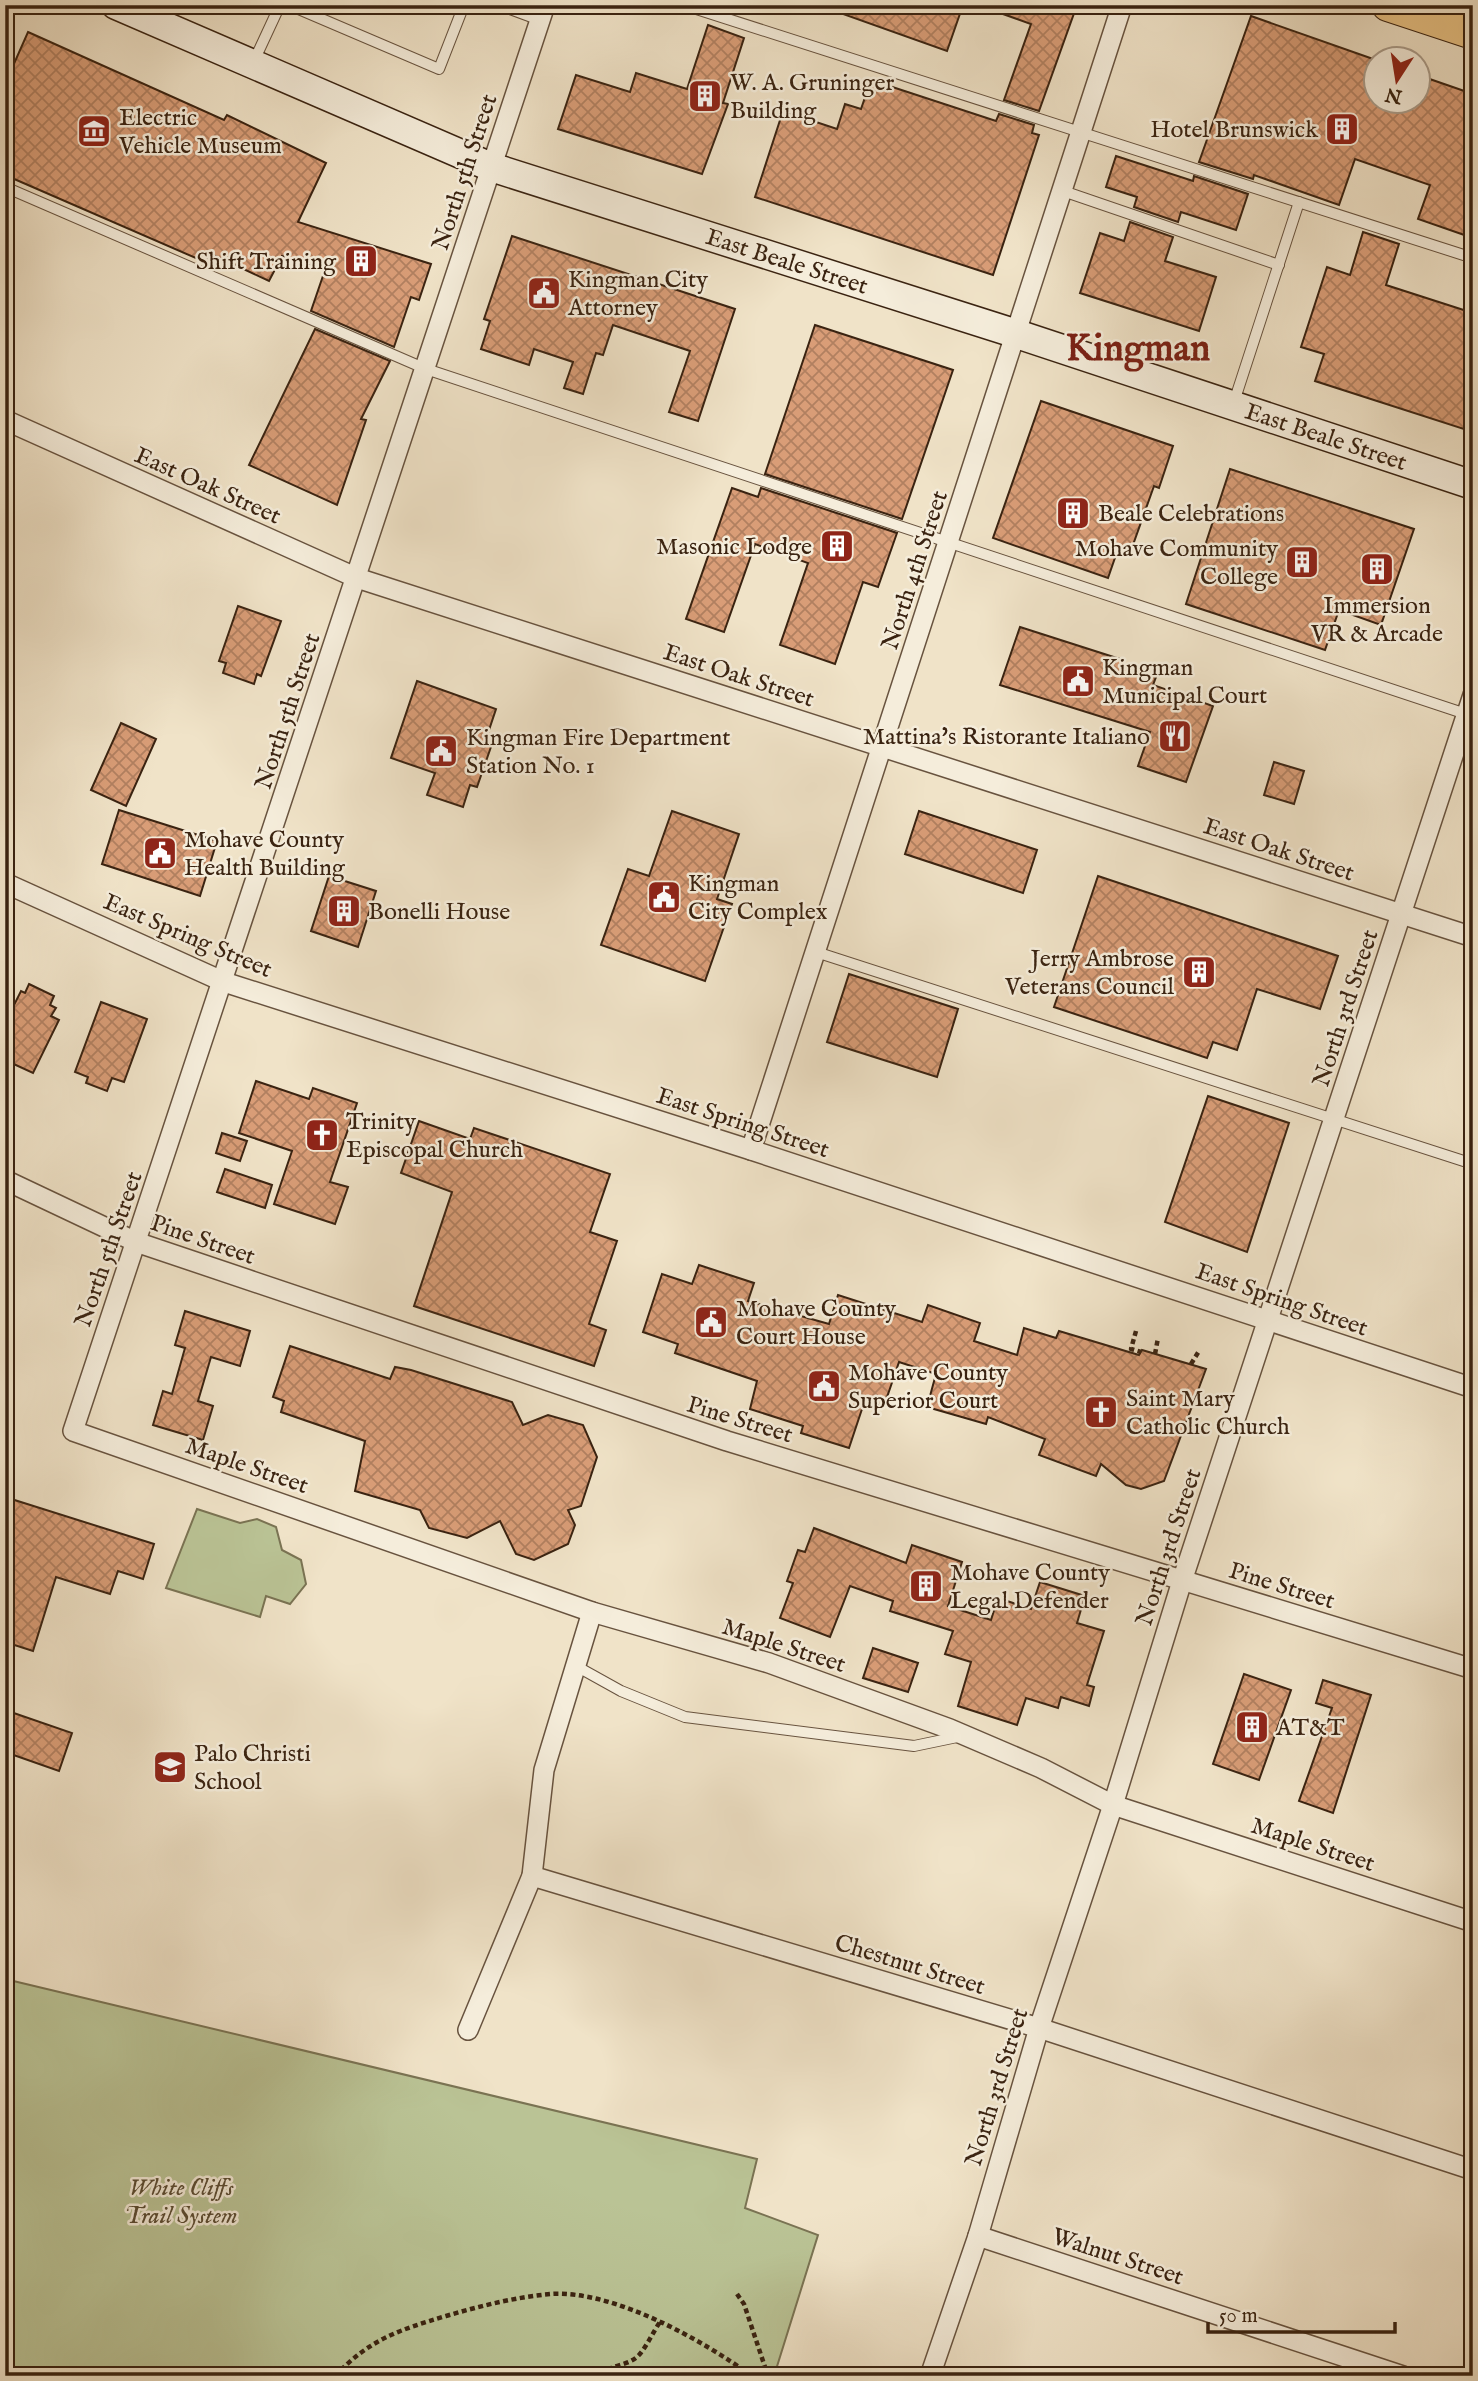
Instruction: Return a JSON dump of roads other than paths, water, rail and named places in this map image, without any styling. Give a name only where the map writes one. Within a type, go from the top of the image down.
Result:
[{"type":"main road","name":"East Beale Street","points":[[116,5],[491,167],[1017,334],[1473,485]]},
{"type":"main road","points":[[1388,5],[1473,33]]},
{"type":"street","name":"North 4th Street","points":[[751,1150],[1122,5]]},
{"type":"street","name":"North 5th Street","points":[[73,1431],[543,13]]},
{"type":"street","name":"East Oak Street","points":[[5,420],[357,578],[1473,937]]},
{"type":"street","name":"North 3rd Street","points":[[930,2376],[978,2236],[1039,2028],[1113,1805],[1182,1581],[1471,708]]},
{"type":"street","name":"East Spring Street","points":[[5,883],[224,982],[751,1150],[1473,1388]]},
{"type":"street","name":"Pine Street","points":[[5,1180],[136,1242],[727,1441],[1473,1669]]},
{"type":"street","name":"Maple Street","points":[[73,1431],[592,1612],[769,1663],[966,1736],[1041,1768],[1113,1805],[1473,1922]]},
{"type":"street","points":[[468,2029],[532,1876],[544,1770],[592,1612]]},
{"type":"street","name":"Chestnut Street","points":[[532,1876],[1039,2028],[1473,2170]]},
{"type":"street","name":"Walnut Street","points":[[978,2236],[1403,2376]]},
{"type":"lane","points":[[253,64],[280,5]]},
{"type":"lane","points":[[289,5],[439,69],[464,5]]},
{"type":"lane","points":[[499,5],[543,13]]},
{"type":"lane","points":[[684,5],[1473,258]]},
{"type":"lane","points":[[5,187],[426,369],[948,544],[1471,708]]},
{"type":"lane","points":[[1063,191],[1279,265]]},
{"type":"lane","points":[[1233,405],[1299,202]]},
{"type":"lane","points":[[816,952],[1473,1164]]},
{"type":"lane","points":[[576,1667],[621,1691],[685,1717],[914,1746],[966,1736]]},
{"type":"place","name":"W. A. Gruninger Building","points":[[705,96]]},
{"type":"place","name":"Hotel Brunswick","points":[[1342,129]]},
{"type":"place","name":"Electric Vehicle Museum","points":[[94,131]]},
{"type":"place","name":"Shift Training","points":[[361,261]]},
{"type":"place","name":"Kingman City Attorney","points":[[544,293]]},
{"type":"place","name":"Beale Celebrations","points":[[1073,513]]},
{"type":"place","name":"Masonic Lodge","points":[[837,546]]},
{"type":"place","name":"Mohave Community College","points":[[1302,562]]},
{"type":"place","name":"Immersion VR & Arcade","points":[[1377,569]]},
{"type":"place","name":"Kingman Municipal Court","points":[[1078,681]]},
{"type":"place","name":"Mattina's Ristorante Italiano","points":[[1175,736]]},
{"type":"place","name":"Kingman Fire Department Station No. 1","points":[[441,751]]},
{"type":"place","name":"Mohave County Health Building","points":[[160,853]]},
{"type":"place","name":"Kingman City Complex","points":[[664,897]]},
{"type":"place","name":"Bonelli House","points":[[344,911]]},
{"type":"place","name":"Jerry Ambrose Veterans Council","points":[[1199,972]]},
{"type":"place","name":"Trinity Episcopal Church","points":[[322,1135]]},
{"type":"place","name":"Mohave County Court House","points":[[711,1322]]},
{"type":"place","name":"Mohave County Superior Court","points":[[824,1386]]},
{"type":"place","name":"Saint Mary Catholic Church","points":[[1101,1412]]},
{"type":"place","name":"Mohave County Legal Defender","points":[[926,1586]]},
{"type":"place","name":"AT&T","points":[[1252,1727]]},
{"type":"place","name":"Palo Christi School","points":[[170,1767]]},
{"type":"district","name":"Kingman","points":[[1138,347]]},
{"type":"park label","name":"White Cliffs Trail System","points":[[181,2201]]}]
